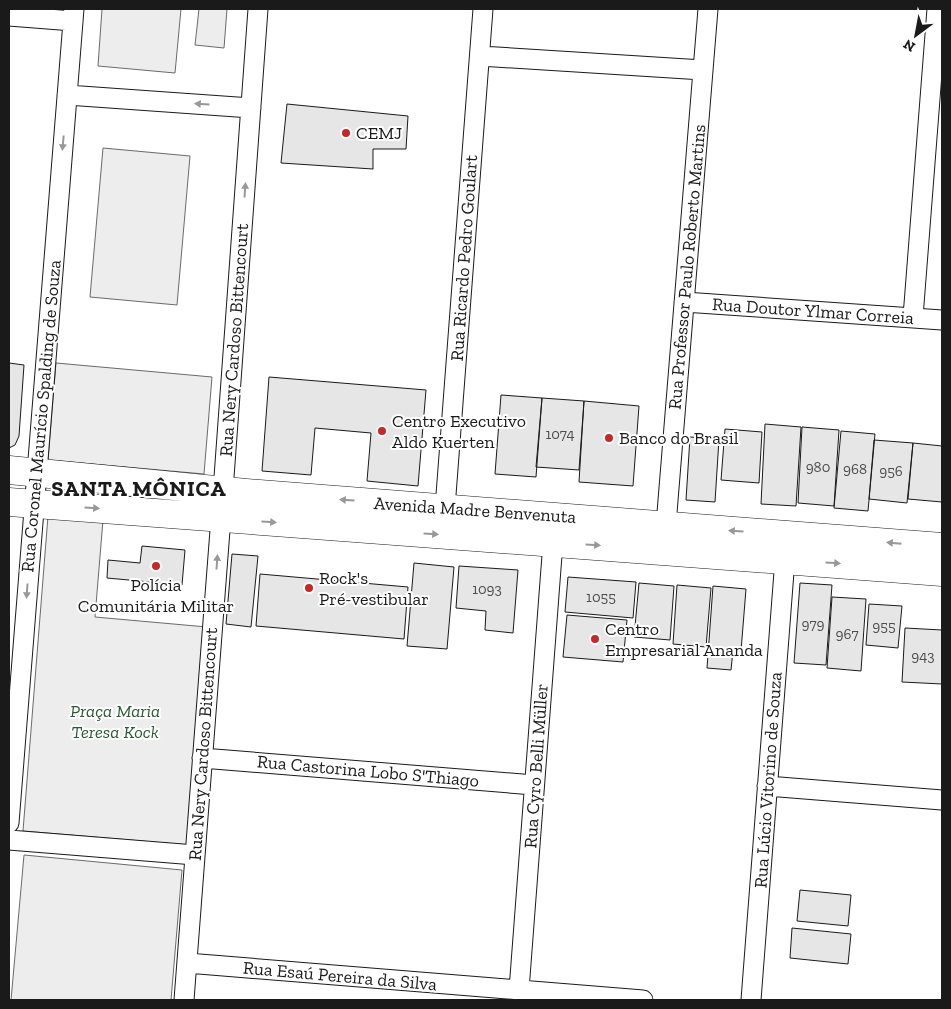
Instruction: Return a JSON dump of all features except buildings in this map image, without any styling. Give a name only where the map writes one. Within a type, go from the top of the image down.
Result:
[{"type":"main road","name":"Avenida Madre Benvenuta","points":[[9,470],[223,491],[942,547]]},
{"type":"main road","name":"Avenida Madre Benvenuta","points":[[21,503],[942,572]]},
{"type":"street","name":"Rua Nery Cardoso Bittencourt","points":[[184,1000],[258,9]]},
{"type":"street","name":"Rua Ricardo Pedro Goulart","points":[[445,508],[483,9]]},
{"type":"street","name":"Rua Professor Paulo Roberto Martins","points":[[666,525],[708,9]]},
{"type":"street","points":[[913,317],[937,9]]},
{"type":"street","points":[[9,16],[74,15]]},
{"type":"street","name":"Rua Coronel Maurício Spalding de Souza","points":[[9,823],[21,503],[36,472],[74,15]]},
{"type":"street","points":[[480,56],[703,70]]},
{"type":"street","points":[[67,95],[251,108]]},
{"type":"street","name":"Rua Doutor Ylmar Correia","points":[[684,302],[942,320]]},
{"type":"street","name":"Rua Cyro Belli Müller","points":[[518,990],[553,542]]},
{"type":"street","name":"Rua Lúcio Vitorino de Souza","points":[[751,1000],[785,559]]},
{"type":"street","name":"Rua Castorina Lobo S'Thiago","points":[[202,758],[534,784]]},
{"type":"street","points":[[767,786],[942,800]]},
{"type":"street","points":[[9,840],[195,855]]},
{"type":"street","name":"Rua Esaú Pereira da Silva","points":[[187,963],[643,1000]]},
{"type":"green space","points":[[102,9],[181,9],[175,73],[98,66]]},
{"type":"green space","points":[[199,9],[227,9],[224,48],[195,45]]},
{"type":"green space","points":[[103,148],[190,156],[177,305],[90,297]]},
{"type":"green space","points":[[56,363],[212,377],[204,474],[48,460]]},
{"type":"green space","name":"Praça Maria Teresa Kock","points":[[48,516],[103,520],[95,617],[207,627],[189,845],[23,831]]},
{"type":"green space","points":[[24,855],[182,870],[171,1000],[11,1000]]},
{"type":"place","name":"CEMJ","points":[[346,133]]},
{"type":"place","name":"Centro Executivo Aldo Kuerten","points":[[382,431]]},
{"type":"place","name":"Banco do Brasil","points":[[609,438]]},
{"type":"place","name":"Polícia Comunitária Militar","points":[[156,566]]},
{"type":"place","name":"Rock's Pré-vestibular","points":[[309,588]]},
{"type":"place","name":"Centro Empresarial Ananda","points":[[595,639]]},
{"type":"district","name":"SANTA MÔNICA","points":[[139,488]]}]
